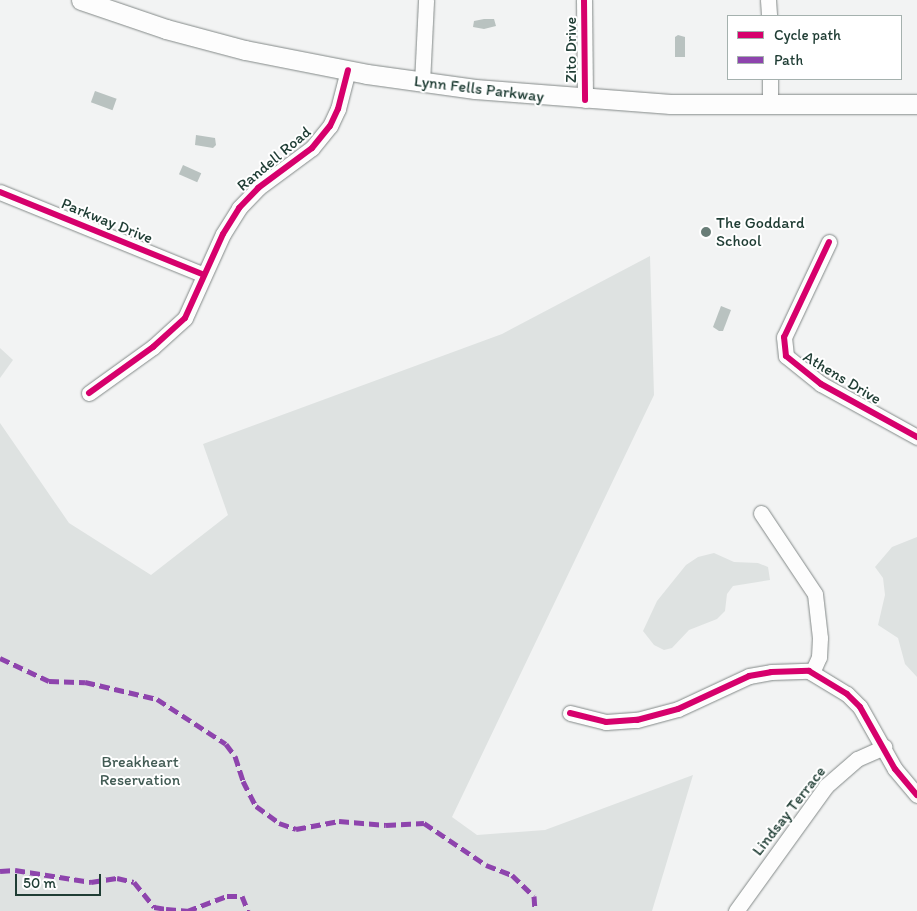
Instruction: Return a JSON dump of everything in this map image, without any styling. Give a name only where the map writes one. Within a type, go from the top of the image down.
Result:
[{"type":"main road","name":"Lynn Fells Parkway","points":[[81,0],[111,5],[219,44],[422,83],[585,100],[770,105],[917,104]]},
{"type":"street","points":[[422,83],[426,0]]},
{"type":"street","name":"Zito Drive","points":[[584,0],[585,100]]},
{"type":"street","points":[[768,0],[769,15]]},
{"type":"street","name":"Randell Road","points":[[88,393],[177,327],[192,304],[223,234],[239,208],[258,188],[312,148],[325,132],[338,109],[348,70]]},
{"type":"street","points":[[770,80],[770,105]]},
{"type":"street","name":"Parkway Drive","points":[[0,192],[204,275]]},
{"type":"street","name":"Athens Drive","points":[[829,242],[786,334],[785,353],[791,363],[821,384],[917,437]]},
{"type":"street","points":[[761,513],[814,594],[820,638],[819,657],[812,672]]},
{"type":"street","points":[[570,713],[606,722],[637,720],[678,709],[749,676],[784,671],[812,672],[847,694],[860,707],[895,769],[917,795]]},
{"type":"street","name":"Lindsay Terrace","points":[[736,911],[826,786],[857,759],[884,747]]},
{"type":"green space","name":"Breakheart Reservation","points":[[650,256],[654,395],[452,817],[477,835],[545,830],[693,775],[652,911],[0,911],[0,423],[69,523],[151,575],[228,515],[203,444],[502,334]]},
{"type":"green space","points":[[0,348],[13,360],[0,378]]},
{"type":"green space","points":[[917,537],[917,677],[905,664],[898,638],[878,625],[885,595],[883,578],[875,567],[892,547]]},
{"type":"green space","points":[[714,553],[734,562],[758,563],[768,567],[770,580],[733,586],[727,594],[725,611],[717,619],[689,630],[672,648],[664,650],[654,645],[643,631],[657,601],[686,565],[698,557]]},
{"type":"shaded area","points":[[494,19],[496,26],[484,29],[473,27],[474,21]]},
{"type":"shaded area","points":[[678,35],[685,37],[685,57],[675,57],[675,37]]},
{"type":"shaded area","points":[[95,91],[117,99],[113,110],[91,102]]},
{"type":"shaded area","points":[[196,135],[215,138],[216,145],[213,148],[195,145]]},
{"type":"shaded area","points":[[183,165],[201,173],[197,182],[179,174]]},
{"type":"shaded area","points":[[721,306],[731,310],[723,331],[719,331],[713,327]]},
{"type":"marked path","points":[[0,658],[49,681],[85,682],[157,699],[226,744],[235,756],[243,781],[256,806],[279,823],[296,829],[339,821],[386,825],[424,823],[486,865],[512,875],[534,896],[535,911]]},
{"type":"marked path","points":[[0,871],[15,870],[91,882],[117,878],[134,882],[154,907],[166,909],[187,911],[227,896],[242,896],[248,911]]},
{"type":"cycle path","points":[[584,0],[585,100]]},
{"type":"cycle path","points":[[89,393],[153,347],[185,318],[223,234],[239,208],[258,188],[312,148],[330,126],[338,109],[348,70]]},
{"type":"cycle path","points":[[0,192],[204,275]]},
{"type":"cycle path","points":[[829,242],[784,337],[786,356],[821,384],[917,437]]},
{"type":"cycle path","points":[[570,713],[606,722],[637,720],[678,709],[749,676],[771,672],[809,671],[847,694],[860,707],[895,769],[917,795]]},
{"type":"place","name":"The Goddard School","points":[[706,232]]}]
